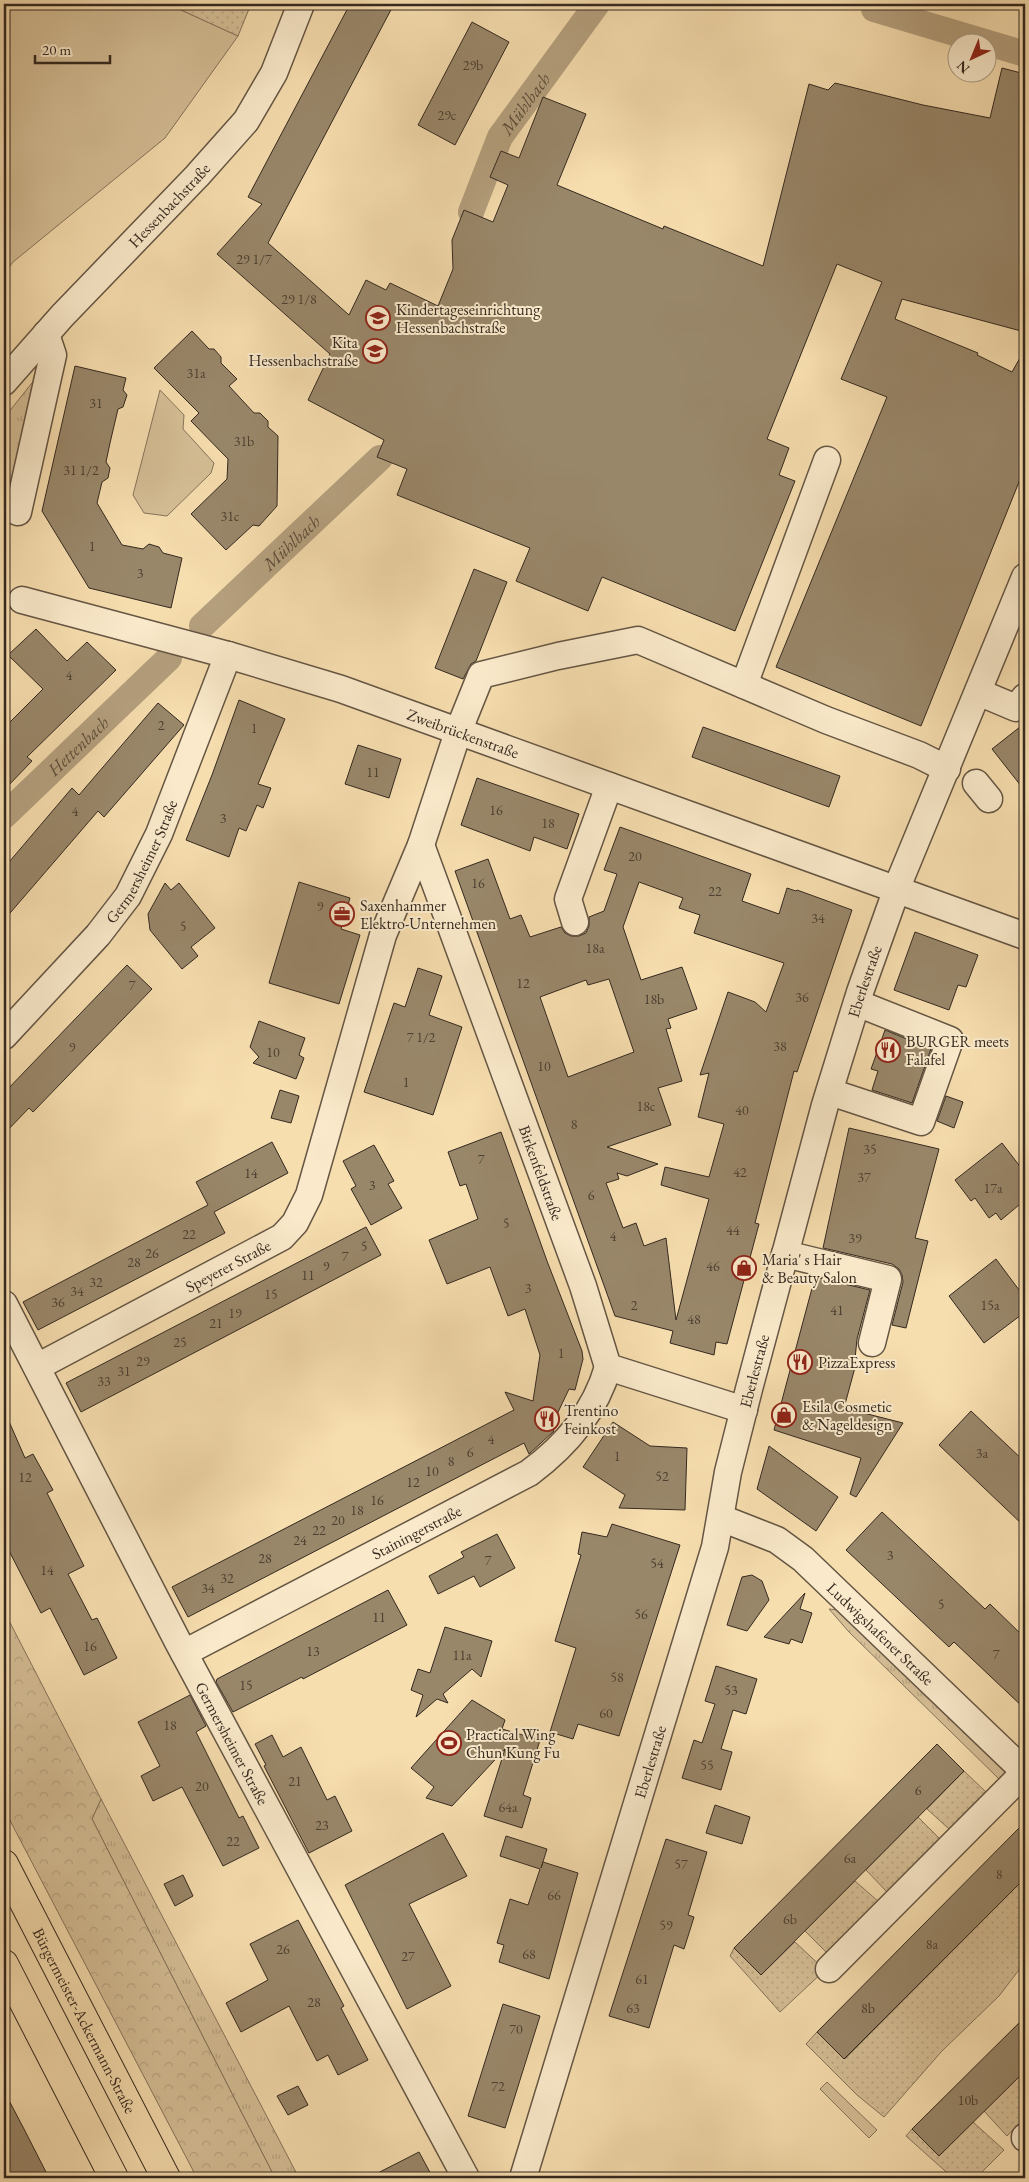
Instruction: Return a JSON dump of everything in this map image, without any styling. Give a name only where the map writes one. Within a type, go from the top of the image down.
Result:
[{"type":"main road","name":"Bürgermeister-Ackermann-Straße","points":[[4,1864],[166,2178]]},
{"type":"main road","points":[[4,1964],[114,2178]]},
{"type":"street","name":"Hessenbachstraße","points":[[4,382],[46,334],[246,121],[274,73],[301,4]]},
{"type":"street","points":[[18,512],[54,355],[46,334]]},
{"type":"street","points":[[744,685],[827,460]]},
{"type":"street","name":"Eberlestraße","points":[[523,2178],[715,1547],[722,1518],[728,1472],[744,1410],[785,1254],[857,1003],[896,891],[1025,577]]},
{"type":"street","name":"Zweibrückenstraße","points":[[22,600],[228,655],[341,689],[1025,936]]},
{"type":"street","points":[[421,846],[458,732],[481,676],[558,656],[638,640],[826,720],[919,755],[947,769]]},
{"type":"street","name":"Germersheimer Straße","points":[[4,1036],[98,935],[128,896],[159,834],[228,655]]},
{"type":"street","points":[[978,692],[1016,708],[1025,697]]},
{"type":"street","points":[[575,922],[568,899],[609,786]]},
{"type":"street","name":"Speyerer Straße","points":[[37,1367],[282,1237],[296,1223],[309,1195],[383,935],[421,846]]},
{"type":"street","name":"Birkenfeldstraße","points":[[421,846],[583,1286],[608,1367]]},
{"type":"street","points":[[830,1092],[921,1122],[950,1040],[857,1003]]},
{"type":"street","points":[[785,1254],[888,1279],[872,1343]]},
{"type":"street","name":"Germersheimer Straße","points":[[4,1304],[184,1652],[466,2178]]},
{"type":"street","points":[[608,1367],[744,1410]]},
{"type":"street","name":"Stainingerstraße","points":[[184,1652],[530,1473],[556,1453],[588,1413],[608,1367]]},
{"type":"street","name":"Ludwigshafener Straße","points":[[722,1518],[777,1540],[803,1560],[1025,1772],[829,1969]]},
{"type":"green space","points":[[4,4],[168,4],[238,36],[165,138],[13,262],[4,274]]},
{"type":"green space","points":[[168,4],[251,4],[238,36]]},
{"type":"green space","points":[[43,369],[4,528],[4,418]]},
{"type":"green space","points":[[160,390],[184,415],[183,429],[214,463],[211,473],[167,516],[144,513],[133,495]]},
{"type":"green space","points":[[829,1609],[838,1610],[1008,1771],[999,1779],[849,1632]]},
{"type":"green space","points":[[4,1611],[101,1799],[92,1819],[275,2178],[197,2178],[4,1809]]},
{"type":"green space","points":[[964,1771],[986,1792],[949,1829],[927,1809]]},
{"type":"green space","points":[[101,1799],[299,2178],[275,2178],[92,1819]]},
{"type":"green space","points":[[918,1817],[940,1839],[887,1892],[866,1870]]},
{"type":"green space","points":[[1025,1878],[1025,1962],[999,1996],[942,2051],[884,2117],[857,2095],[806,2044],[817,2032],[845,2059]]},
{"type":"green space","points":[[855,1881],[879,1902],[827,1953],[805,1931]]},
{"type":"green space","points":[[795,1942],[825,1970],[780,2012],[730,1956],[734,1948],[761,1975]]},
{"type":"green space","points":[[1025,2071],[1025,2117],[1007,2136],[984,2111]]},
{"type":"green space","points":[[827,2082],[877,2130],[869,2138],[820,2089]]},
{"type":"green space","points":[[973,2122],[1004,2150],[976,2178],[953,2178],[906,2136],[912,2129],[939,2156]]},
{"type":"building","points":[[350,4],[394,4],[268,243],[349,315],[366,280],[386,290],[390,283],[438,306],[453,269],[452,240],[464,210],[493,222],[508,185],[490,177],[501,151],[519,158],[543,97],[586,114],[557,185],[663,229],[664,226],[763,266],[809,84],[828,90],[835,83],[923,105],[990,118],[1002,68],[1025,74],[1025,313],[1021,331],[902,299],[895,319],[978,353],[977,355],[1012,372],[1025,349],[1025,467],[921,726],[776,667],[887,397],[841,379],[882,282],[837,264],[767,439],[789,448],[779,475],[795,481],[735,631],[602,577],[588,611],[516,581],[530,548],[397,495],[407,469],[377,457],[384,440],[308,400],[330,354],[217,254],[262,204],[248,197]]},
{"type":"building","points":[[472,22],[509,42],[455,145],[418,125]]},
{"type":"building","points":[[192,331],[209,349],[214,349],[221,357],[221,363],[237,379],[229,386],[254,413],[260,413],[268,421],[268,427],[278,436],[277,506],[259,526],[253,525],[226,550],[191,514],[227,479],[228,459],[191,421],[199,413],[154,368]]},
{"type":"building","points":[[75,366],[126,378],[123,390],[127,395],[123,407],[118,409],[106,462],[110,468],[108,478],[102,482],[97,503],[122,545],[143,549],[149,544],[159,547],[163,553],[182,558],[171,608],[89,588],[42,511]]},
{"type":"building","points":[[474,569],[507,582],[476,661],[471,664],[463,679],[435,668]]},
{"type":"building","points":[[36,629],[67,661],[87,642],[116,670],[27,757],[32,761],[4,790],[4,728],[43,689],[8,655]]},
{"type":"building","points":[[239,700],[285,719],[258,784],[271,788],[263,808],[257,805],[246,831],[239,828],[229,857],[186,840]]},
{"type":"building","points":[[158,703],[184,725],[104,817],[98,811],[4,920],[4,868],[72,788],[79,795]]},
{"type":"building","points":[[1025,723],[1025,791],[992,749]]},
{"type":"building","points":[[703,727],[840,776],[829,807],[692,757]]},
{"type":"building","points":[[358,745],[401,759],[389,798],[345,784]]},
{"type":"building","points":[[477,778],[579,814],[567,849],[534,837],[530,851],[461,825]]},
{"type":"building","points":[[620,827],[751,874],[742,901],[779,914],[787,888],[852,910],[797,1072],[794,1071],[755,1223],[759,1224],[727,1344],[716,1342],[714,1355],[670,1343],[673,1331],[615,1316],[455,871],[488,859],[510,919],[521,915],[530,937],[561,927],[565,933],[571,936],[579,936],[586,933],[589,926],[589,917],[604,911],[617,874],[604,870]],"holes":[[[639,882],[683,898],[679,908],[700,915],[694,933],[784,963],[766,1012],[755,1002],[728,992],[700,1075],[709,1073],[698,1117],[724,1124],[709,1177],[665,1167],[661,1185],[709,1199],[676,1320],[666,1238],[644,1246],[636,1223],[623,1228],[606,1183],[619,1179],[617,1173],[627,1176],[658,1164],[607,1147],[671,1125],[658,1088],[682,1081],[666,1029],[671,1028],[668,1019],[697,1009],[682,967],[641,980],[623,927]],[[609,979],[634,1052],[568,1077],[540,997],[586,980],[588,985]]]},
{"type":"building","points":[[299,882],[350,898],[341,929],[360,935],[339,1004],[269,983]]},
{"type":"building","points":[[165,883],[171,890],[179,883],[215,928],[191,947],[198,956],[182,969],[150,930],[148,914]]},
{"type":"building","points":[[915,932],[978,955],[966,987],[958,985],[949,1010],[894,990]]},
{"type":"building","points":[[127,965],[152,989],[33,1112],[29,1108],[4,1134],[4,1093]]},
{"type":"building","points":[[418,968],[442,976],[429,1015],[462,1027],[433,1115],[364,1092],[394,1003],[405,1007]]},
{"type":"building","points":[[259,1021],[305,1038],[299,1055],[304,1058],[296,1079],[253,1063],[259,1057],[250,1047]]},
{"type":"building","points":[[885,1030],[931,1049],[912,1103],[872,1090],[878,1071],[871,1069]]},
{"type":"building","points":[[280,1090],[299,1096],[291,1123],[271,1118]]},
{"type":"building","points":[[946,1096],[963,1102],[954,1128],[937,1121]]},
{"type":"building","points":[[849,1128],[939,1149],[915,1238],[928,1241],[906,1328],[892,1325],[903,1282],[899,1269],[892,1264],[823,1248]]},
{"type":"building","points":[[501,1132],[547,1261],[582,1351],[583,1359],[575,1390],[569,1389],[551,1427],[554,1431],[529,1454],[524,1443],[188,1617],[172,1587],[514,1410],[505,1392],[533,1401],[540,1355],[525,1309],[508,1316],[490,1267],[447,1284],[429,1240],[478,1219],[466,1184],[460,1186],[448,1152]]},
{"type":"building","points":[[272,1142],[288,1173],[214,1212],[225,1233],[38,1330],[23,1302],[208,1205],[196,1182]]},
{"type":"building","points":[[1002,1143],[1025,1173],[1025,1200],[1001,1220],[996,1213],[989,1218],[975,1198],[971,1201],[955,1180]]},
{"type":"building","points":[[374,1145],[394,1181],[388,1184],[402,1208],[371,1225],[351,1189],[356,1186],[343,1161]]},
{"type":"building","points":[[366,1227],[381,1255],[81,1412],[66,1383]]},
{"type":"building","points":[[996,1259],[1025,1298],[1025,1312],[984,1343],[949,1296]]},
{"type":"building","points":[[815,1277],[870,1290],[857,1339],[855,1359],[857,1360],[844,1408],[903,1423],[856,1497],[850,1494],[861,1458],[774,1430]]},
{"type":"building","points":[[4,1410],[25,1458],[33,1454],[53,1490],[47,1493],[84,1566],[68,1574],[92,1620],[97,1618],[117,1658],[84,1675],[50,1608],[41,1613],[4,1541]]},
{"type":"building","points":[[971,1411],[1025,1462],[1025,1527],[939,1445]]},
{"type":"building","points":[[613,1422],[650,1446],[687,1448],[685,1510],[619,1508],[625,1495],[583,1467]]},
{"type":"building","points":[[769,1446],[838,1497],[816,1531],[757,1489]]},
{"type":"building","points":[[882,1512],[985,1609],[990,1604],[1025,1638],[1025,1709],[954,1642],[949,1647],[846,1550]]},
{"type":"building","points":[[612,1524],[680,1545],[619,1736],[578,1724],[573,1739],[550,1732],[576,1648],[555,1641],[581,1555],[578,1554],[582,1532],[607,1537]]},
{"type":"building","points":[[497,1534],[515,1568],[480,1587],[474,1576],[438,1594],[429,1576],[464,1557],[461,1552]]},
{"type":"building","points":[[752,1575],[762,1581],[769,1600],[747,1631],[727,1625],[742,1577]]},
{"type":"building","points":[[388,1590],[407,1625],[303,1679],[302,1677],[233,1712],[216,1682],[217,1679]]},
{"type":"building","points":[[805,1593],[800,1609],[812,1613],[802,1643],[791,1639],[789,1644],[764,1637]]},
{"type":"building","points":[[445,1627],[492,1641],[481,1677],[472,1669],[443,1694],[448,1703],[437,1699],[416,1717],[423,1695],[411,1690],[418,1669],[430,1673]]},
{"type":"building","points":[[716,1666],[757,1679],[746,1714],[733,1710],[721,1749],[732,1752],[721,1790],[682,1778],[694,1740],[702,1743],[715,1704],[705,1701]]},
{"type":"building","points":[[190,1695],[206,1726],[196,1732],[239,1818],[243,1816],[259,1848],[223,1866],[182,1787],[153,1801],[141,1776],[160,1766],[138,1722]]},
{"type":"building","points":[[472,1700],[505,1720],[502,1729],[540,1740],[523,1795],[531,1798],[522,1828],[484,1816],[505,1749],[452,1806],[426,1798],[434,1787],[411,1768]]},
{"type":"building","points":[[272,1735],[283,1757],[301,1747],[327,1800],[335,1796],[352,1831],[309,1853],[264,1766],[266,1765],[255,1744]]},
{"type":"building","points":[[937,1744],[964,1771],[761,1975],[734,1948]]},
{"type":"building","points":[[715,1805],[750,1817],[742,1844],[706,1833]]},
{"type":"building","points":[[1025,1822],[1025,1878],[844,2059],[817,2032]]},
{"type":"building","points":[[443,1833],[467,1876],[409,1904],[451,1986],[407,2009],[345,1885]]},
{"type":"building","points":[[506,1836],[547,1849],[541,1868],[543,1862],[578,1873],[549,1979],[499,1962],[504,1945],[497,1943],[510,1899],[528,1905],[540,1869],[500,1856]]},
{"type":"building","points":[[666,1839],[707,1852],[688,1915],[694,1917],[684,1949],[674,1945],[649,2028],[609,2016]]},
{"type":"building","points":[[183,1875],[193,1896],[175,1906],[164,1884]]},
{"type":"building","points":[[298,1920],[344,2006],[341,2008],[368,2060],[338,2075],[328,2055],[317,2061],[289,2006],[241,2032],[226,2003],[268,1980],[250,1944]]},
{"type":"building","points":[[503,2004],[540,2016],[505,2128],[468,2116]]},
{"type":"building","points":[[1025,2017],[1025,2071],[939,2156],[912,2129]]},
{"type":"building","points":[[298,2086],[308,2105],[288,2115],[277,2096]]},
{"type":"building","points":[[4,2091],[24,2129],[49,2178],[4,2178]]},
{"type":"building","points":[[419,2152],[433,2178],[368,2178]]},
{"type":"waterway","name":"Mühlbach","points":[[471,212],[500,137],[597,4]]},
{"type":"waterway","name":"Mühlbach","points":[[874,9],[1025,54]]},
{"type":"waterway","name":"Mühlbach","points":[[202,626],[380,458]]},
{"type":"waterway","name":"Hettenbach","points":[[4,816],[169,658]]},
{"type":"place","name":"Kindertageseinrichtung Hessenbachstraße","points":[[378,318]]},
{"type":"place","name":"Kita Hessenbachstraße","points":[[375,351]]},
{"type":"place","name":"Saxenhammer Elektro-Unternehmen","points":[[342,914]]},
{"type":"place","name":"BURGER meets Falafel","points":[[888,1050]]},
{"type":"place","name":"Maria' s Hair & Beauty Salon","points":[[744,1268]]},
{"type":"place","name":"PizzaExpress","points":[[800,1362]]},
{"type":"place","name":"Esila Cosmetic & Nageldesign","points":[[784,1415]]},
{"type":"place","name":"Trentino Feinkost","points":[[547,1419]]},
{"type":"place","name":"Practical Wing Chun Kung Fu","points":[[449,1743]]}]
